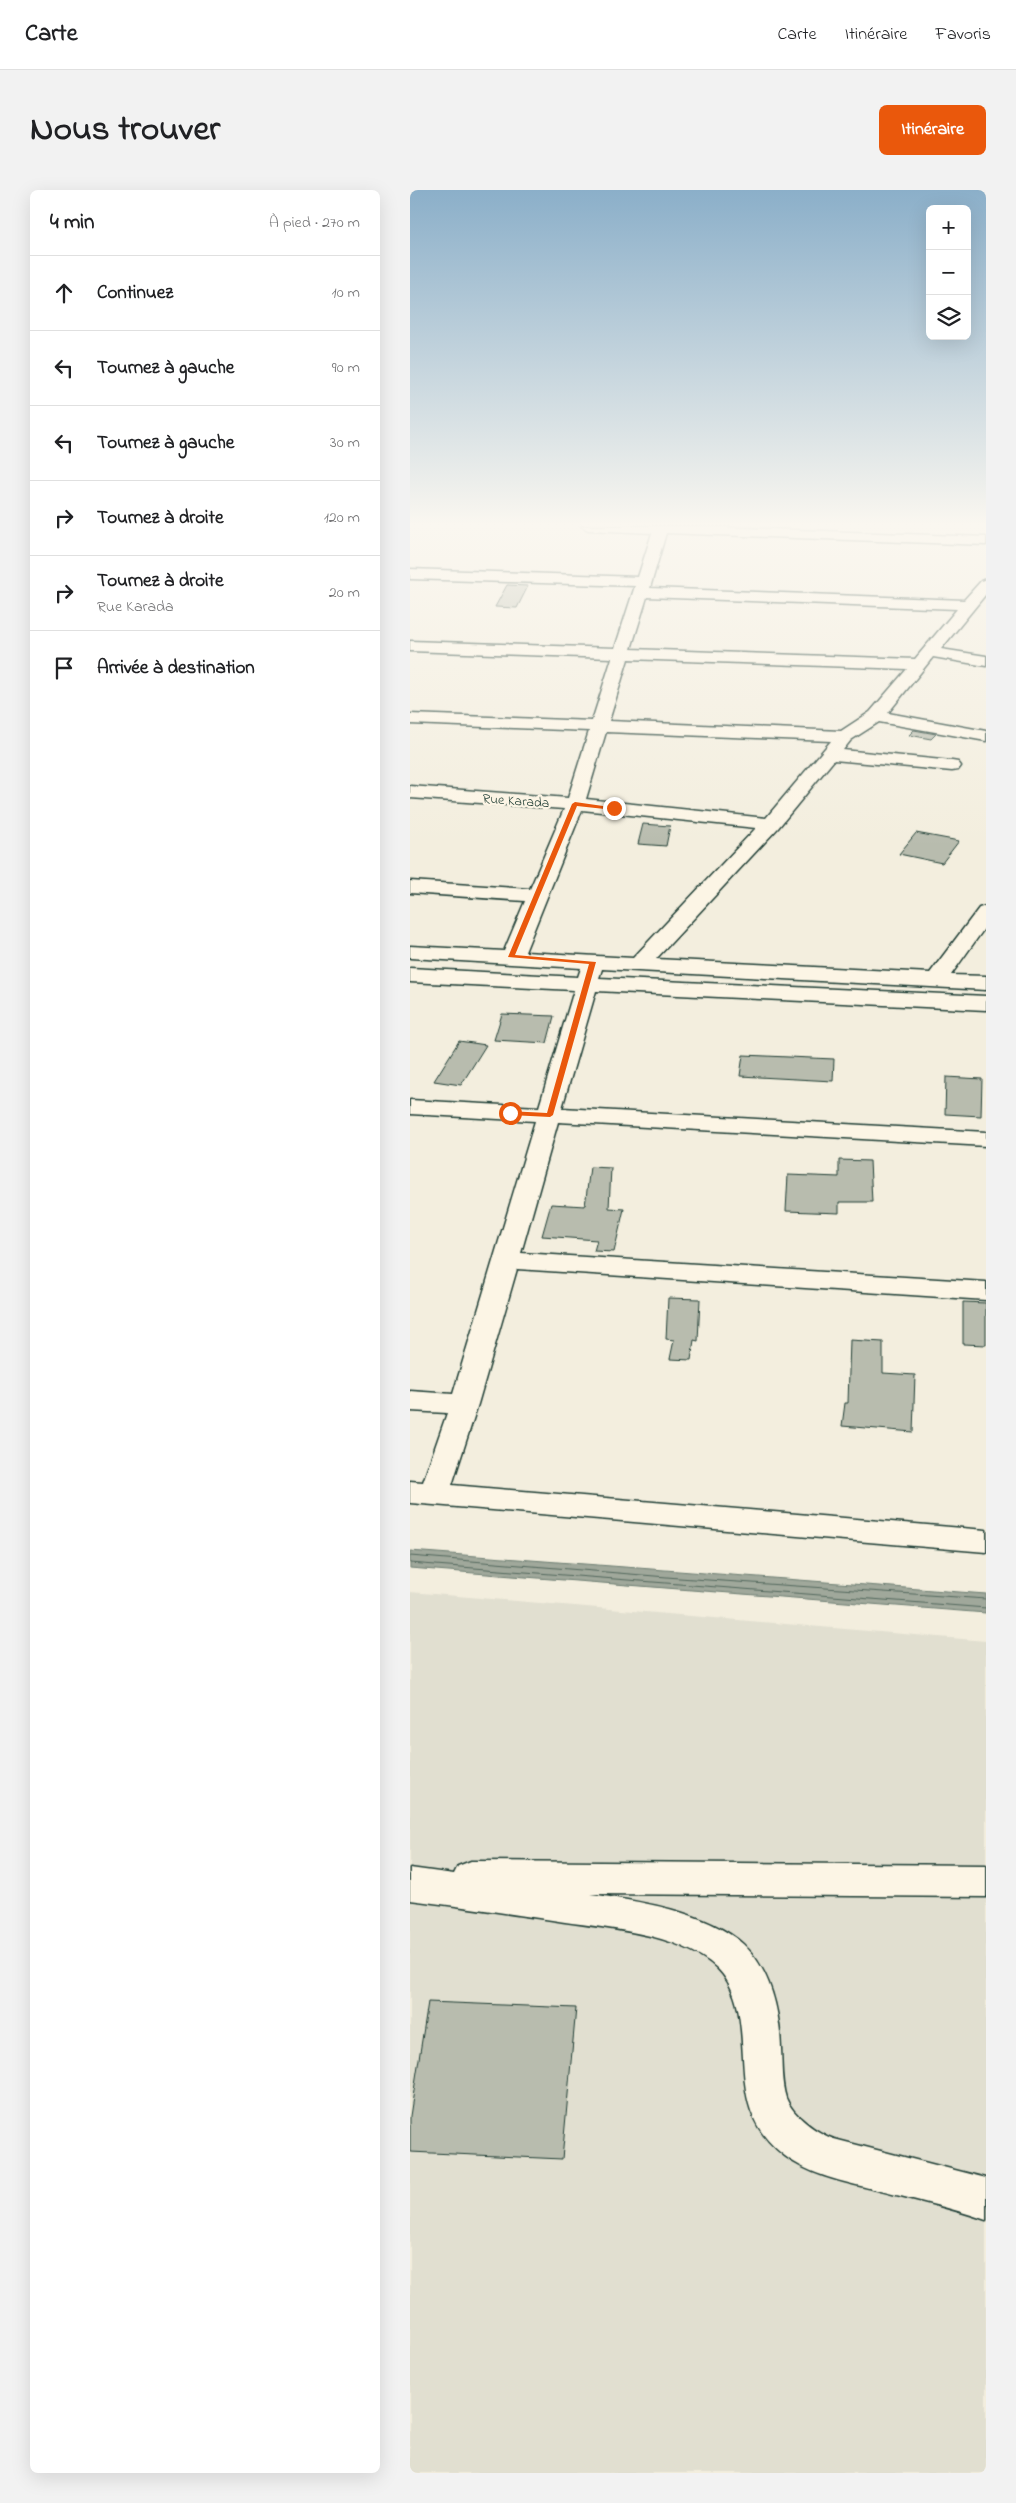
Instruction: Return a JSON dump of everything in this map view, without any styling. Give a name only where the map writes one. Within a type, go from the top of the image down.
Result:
[{"type":"street","points":[[512,957],[575,804],[628,633]]},
{"type":"street","points":[[638,965],[770,824],[828,754],[845,736],[876,716],[949,633]]},
{"type":"street","points":[[410,646],[986,661]]},
{"type":"street","points":[[876,716],[986,736]]},
{"type":"street","points":[[410,719],[599,728],[845,736]]},
{"type":"street","points":[[828,754],[952,766]]},
{"type":"street","name":"Rue Karada","points":[[410,792],[575,804],[770,824]]},
{"type":"street","points":[[410,887],[536,896]]},
{"type":"street","points":[[936,980],[986,912]]},
{"type":"street","points":[[410,952],[512,957],[589,972],[638,965],[986,983]]},
{"type":"street","points":[[589,972],[550,1115],[464,1404],[422,1492],[986,1541]]},
{"type":"street","points":[[410,975],[589,972],[986,1003]]},
{"type":"street","points":[[410,1107],[986,1139]]},
{"type":"street","points":[[508,1260],[986,1291]]},
{"type":"street","points":[[410,1401],[464,1404]]},
{"type":"street","points":[[410,1877],[986,1881]]},
{"type":"street","points":[[410,1884],[610,1914],[666,1926],[706,1940],[729,1955],[749,1980],[758,2012],[763,2089],[774,2118],[799,2142],[834,2159],[953,2188],[986,2199]]},
{"type":"shaded area","points":[[410,1592],[986,1641],[986,2473],[410,2473]]},
{"type":"water","points":[[410,1551],[986,1594],[986,1613],[410,1568]]},
{"type":"building","points":[[914,730],[936,734],[931,739],[909,735]]},
{"type":"building","points":[[643,824],[670,826],[666,846],[638,844]]},
{"type":"building","points":[[916,833],[959,841],[942,863],[899,854]]},
{"type":"building","points":[[502,1014],[554,1016],[547,1043],[494,1040]]},
{"type":"building","points":[[459,1041],[486,1045],[461,1085],[434,1081]]},
{"type":"building","points":[[743,1055],[834,1059],[833,1081],[740,1076]]},
{"type":"building","points":[[946,1077],[982,1079],[981,1116],[945,1114]]},
{"type":"building","points":[[839,1160],[870,1161],[872,1202],[839,1202],[839,1213],[786,1211],[788,1175],[839,1177]]},
{"type":"building","points":[[590,1167],[611,1168],[609,1208],[624,1209],[614,1252],[594,1251],[597,1240],[542,1236],[551,1204],[585,1206]]},
{"type":"building","points":[[668,1298],[700,1299],[698,1341],[694,1340],[691,1360],[670,1359],[674,1340],[666,1339]]},
{"type":"building","points":[[963,1302],[986,1303],[986,1345],[963,1344]]},
{"type":"building","points":[[850,1340],[883,1342],[883,1373],[915,1375],[913,1432],[842,1426],[845,1403],[848,1403]]},
{"type":"building","points":[[428,2002],[576,2008],[562,2159],[410,2152],[410,2116]]},
{"type":"route","points":[[510,1113],[550,1115],[593,962],[512,957],[575,804],[614,808]]}]
